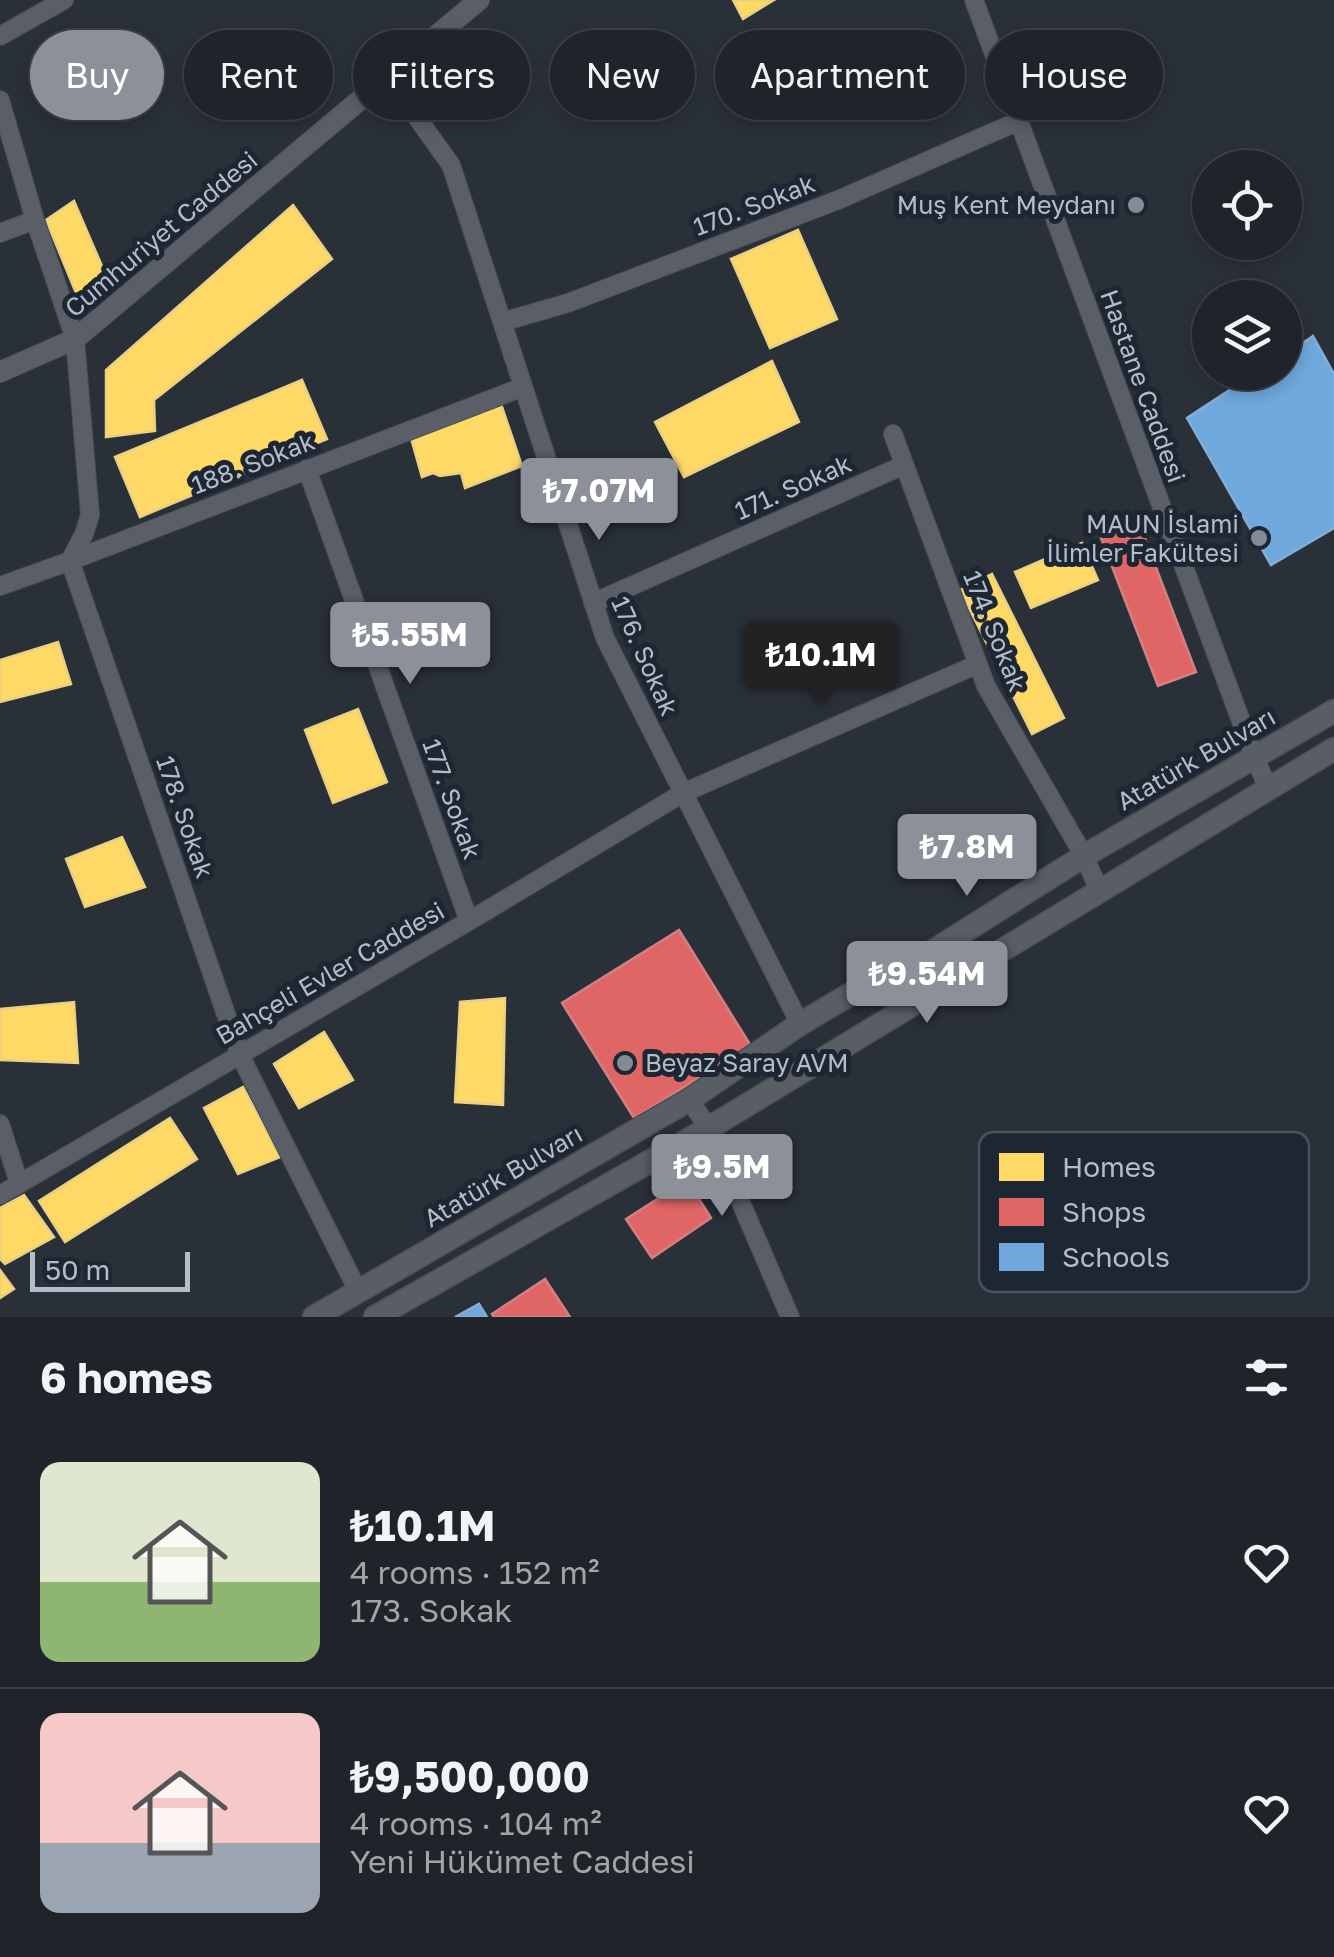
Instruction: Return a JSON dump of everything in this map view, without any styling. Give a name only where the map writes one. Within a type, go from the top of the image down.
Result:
[{"type":"main road","name":"Atatürk Bulvarı","points":[[314,1317],[689,1100],[800,1024],[858,990],[884,982],[1084,856],[1334,711]]},
{"type":"main road","points":[[375,1317],[710,1128],[1334,750]]},
{"type":"street","points":[[0,36],[64,0]]},
{"type":"street","name":"Cumhuriyet Caddesi","points":[[444,30],[480,0]]},
{"type":"street","name":"Hastane Caddesi","points":[[974,0],[1268,788]]},
{"type":"street","points":[[0,100],[75,339],[90,515],[70,562]]},
{"type":"street","name":"Cumhuriyet Caddesi","points":[[0,372],[75,339],[353,106]]},
{"type":"street","name":"176. Sokak","points":[[419,120],[451,165],[604,638],[800,1024]]},
{"type":"street","name":"170. Sokak","points":[[502,322],[568,303],[838,200],[1019,122]]},
{"type":"street","points":[[0,233],[35,220]]},
{"type":"street","name":"188. Sokak","points":[[0,586],[523,387]]},
{"type":"street","name":"174. Sokak","points":[[892,434],[986,686],[1084,856],[1099,890]]},
{"type":"street","name":"171. Sokak","points":[[593,603],[904,465]]},
{"type":"street","name":"177. Sokak","points":[[307,469],[469,921]]},
{"type":"street","name":"178. Sokak","points":[[70,562],[240,1054],[358,1291]]},
{"type":"street","name":"Bahçeli Evler Caddesi","points":[[0,1194],[683,793],[978,664]]},
{"type":"street","points":[[689,1100],[710,1128],[782,1314]]},
{"type":"street","points":[[0,1124],[19,1182]]},
{"type":"building: Homes","points":[[733,0],[774,0],[743,19]]},
{"type":"building: Homes","points":[[74,201],[108,280],[78,298],[46,220]]},
{"type":"building: Homes","points":[[293,205],[332,259],[154,400],[155,431],[106,437],[106,370]]},
{"type":"building: Homes","points":[[798,230],[837,319],[770,348],[731,259]]},
{"type":"building: Homes","points":[[772,361],[799,422],[684,477],[655,422]]},
{"type":"building: Homes","points":[[302,380],[327,439],[140,517],[115,457]]},
{"type":"building: Homes","points":[[501,404],[522,466],[465,488],[461,473],[422,477],[411,438]]},
{"type":"building: Homes","points":[[1082,543],[1098,580],[1031,608],[1015,572]]},
{"type":"building: Homes","points":[[992,574],[1064,718],[1032,734],[960,590]]},
{"type":"building: Homes","points":[[58,642],[71,684],[0,702],[0,660]]},
{"type":"building: Homes","points":[[358,709],[387,782],[333,803],[305,730]]},
{"type":"building: Homes","points":[[122,837],[145,887],[85,907],[66,859]]},
{"type":"building: Homes","points":[[505,998],[503,1105],[455,1102],[460,1002]]},
{"type":"building: Homes","points":[[74,1002],[78,1063],[0,1060],[0,1009]]},
{"type":"building: Homes","points":[[324,1032],[353,1080],[299,1108],[274,1064]]},
{"type":"building: Homes","points":[[243,1087],[280,1157],[238,1174],[204,1108]]},
{"type":"building: Homes","points":[[170,1118],[197,1159],[65,1242],[39,1201]]},
{"type":"building: Homes","points":[[24,1195],[54,1237],[5,1264],[0,1259],[0,1208]]},
{"type":"building: Homes","points":[[0,1270],[14,1289],[0,1298]]},
{"type":"building: Shops","points":[[1139,523],[1196,672],[1158,686],[1101,538]]},
{"type":"building: Shops","points":[[679,930],[751,1046],[634,1118],[562,1003]]},
{"type":"building: Shops","points":[[687,1180],[711,1218],[652,1258],[626,1219]]},
{"type":"building: Shops","points":[[545,1279],[570,1317],[494,1317],[492,1314]]},
{"type":"building: Schools","name":"MAUN İslami İlimler Fakültesi","points":[[1313,336],[1334,374],[1334,528],[1271,565],[1187,418],[1230,390],[1302,390],[1302,343]]},
{"type":"building: Schools","points":[[479,1304],[487,1317],[455,1317]]},
{"type":"place","name":"Muş Kent Meydanı","points":[[1136,205]]},
{"type":"place","name":"MAUN İslami İlimler Fakültesi","points":[[1259,538]]},
{"type":"place","name":"Beyaz Saray AVM","points":[[625,1063]]}]
